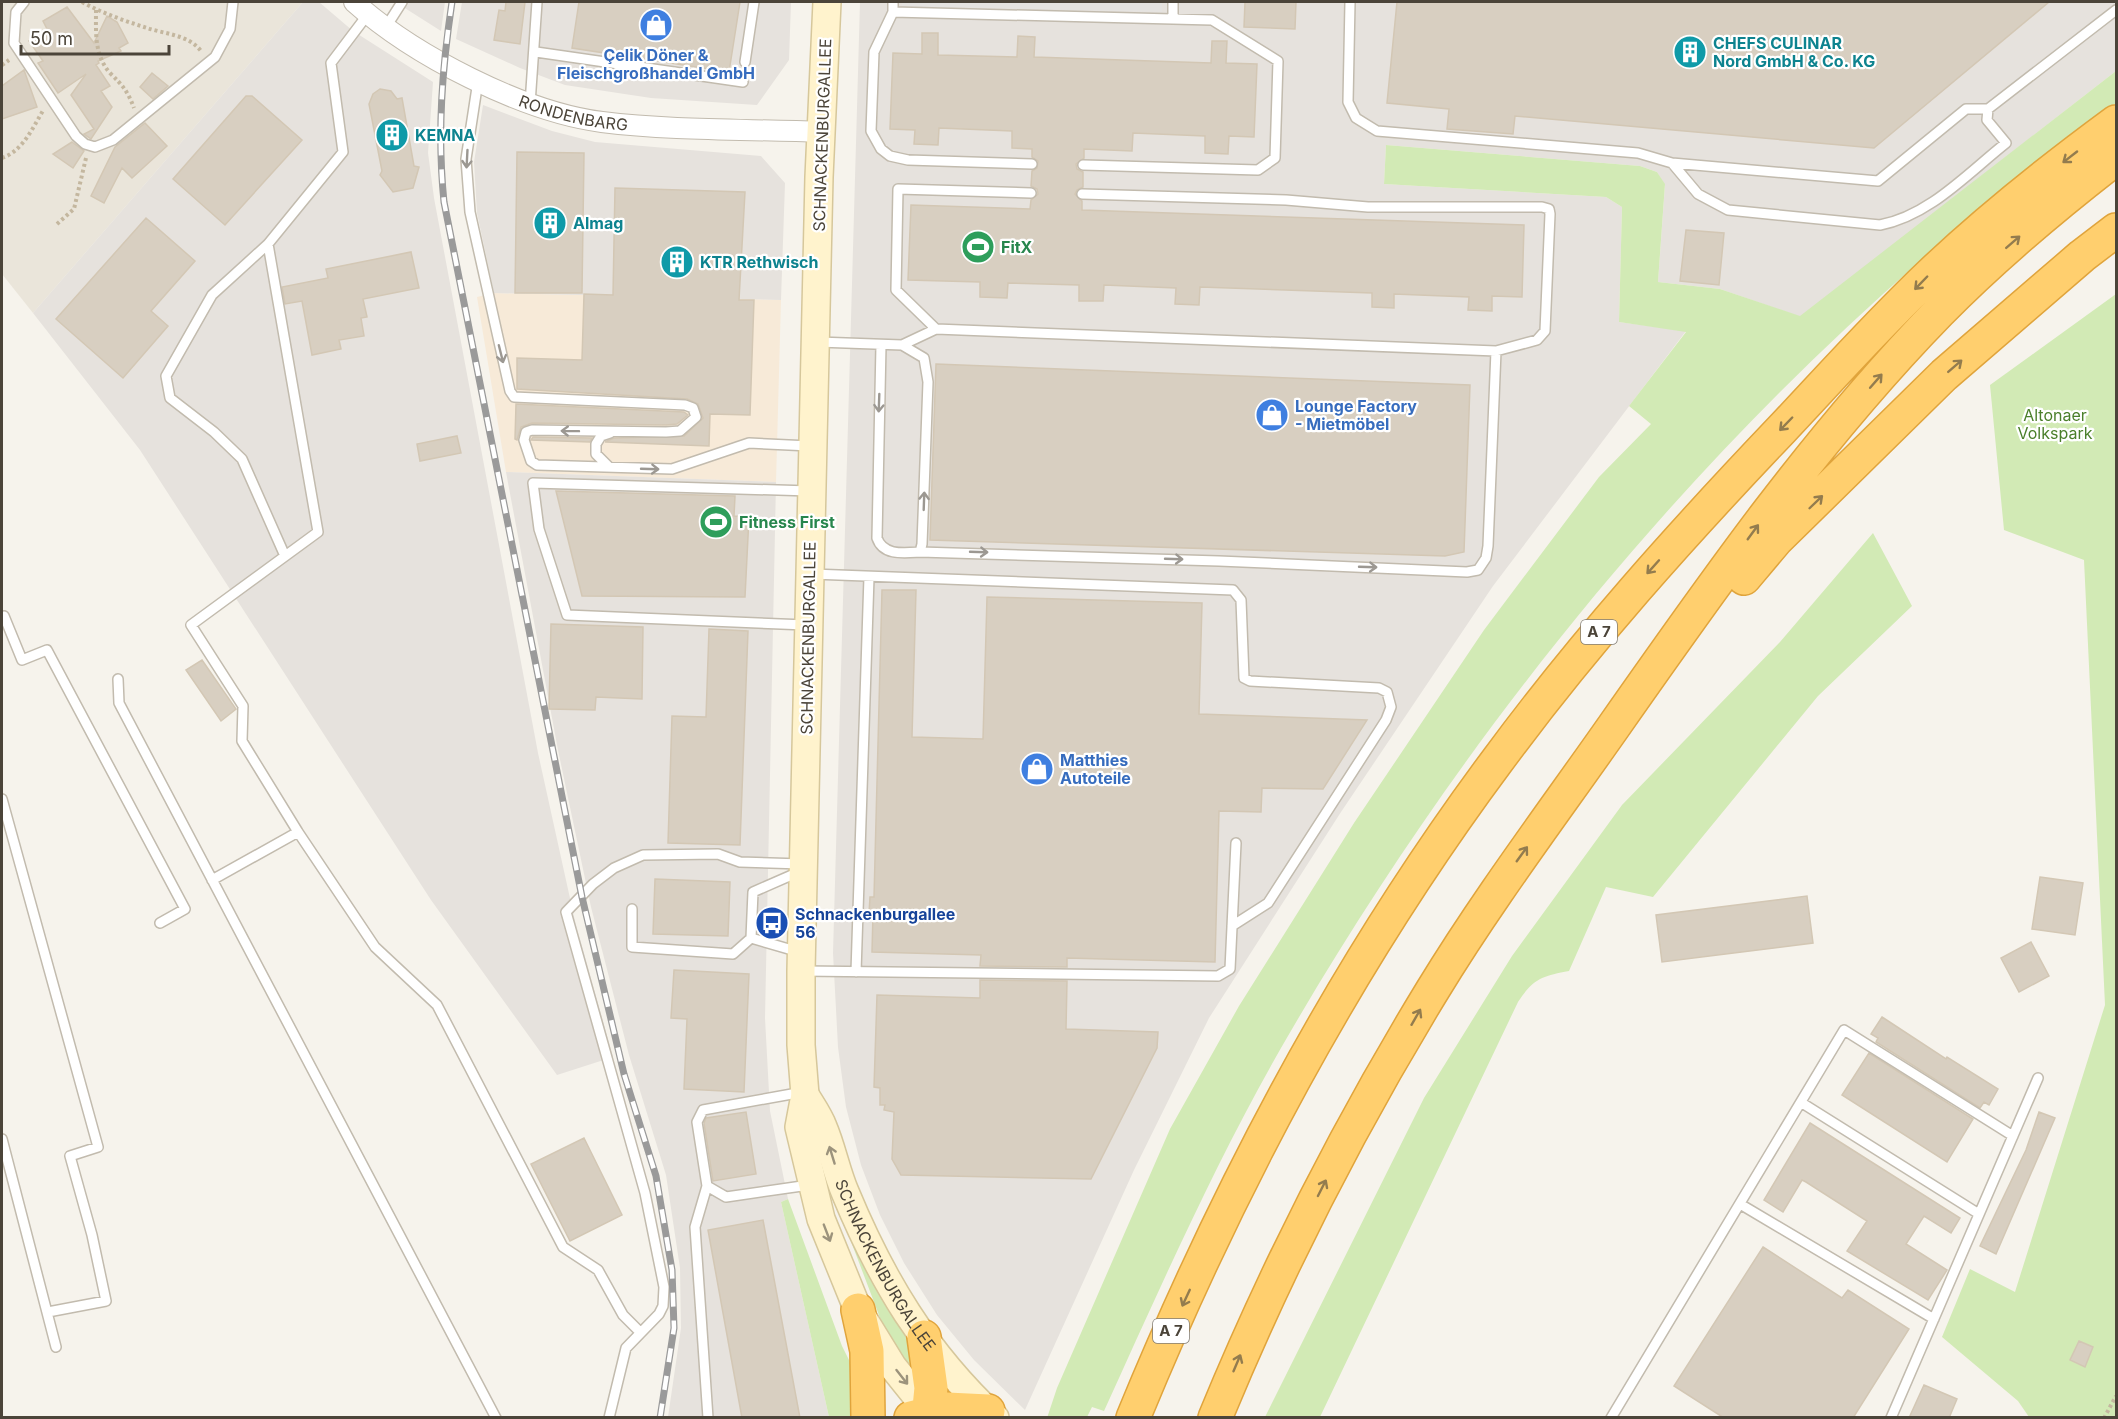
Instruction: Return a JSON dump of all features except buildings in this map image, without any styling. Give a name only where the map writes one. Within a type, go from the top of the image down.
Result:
[{"type":"highway","name":"A 7","points":[[1133,1418],[1153,1368],[1259,1145],[1340,999],[1420,872],[1497,761],[1632,590],[1703,510],[1874,332],[1931,274],[2023,193],[2116,122]]},
{"type":"highway","points":[[1215,1418],[1254,1324],[1294,1241],[1384,1073],[1433,989],[1513,867],[1762,519],[1886,369],[1939,312],[2007,247],[2116,158]]},
{"type":"highway","points":[[1609,733],[1776,540],[1855,464],[1867,449],[1944,375],[2082,255],[2116,230]]},
{"type":"highway","points":[[858,1310],[867,1351],[867,1418]]},
{"type":"highway","points":[[924,1337],[931,1388],[925,1416],[957,1408],[992,1414]]},
{"type":"main road","name":"SCHNACKENBURGALLEE","points":[[827,2],[812,447],[801,962],[801,1045],[805,1093],[799,1127],[812,1185],[843,1278],[858,1310],[925,1416]]},
{"type":"main road","name":"SCHNACKENBURGALLEE","points":[[805,1093],[823,1126],[844,1190],[878,1268],[924,1337],[992,1414]]},
{"type":"street","name":"RONDENBARG","points":[[361,8],[386,27],[443,63],[530,104],[601,122],[821,132]]},
{"type":"lane","points":[[24,2],[16,12],[14,43],[76,136],[90,146],[104,145],[215,57],[230,29],[232,2]]},
{"type":"lane","points":[[386,27],[402,2]]},
{"type":"lane","points":[[530,104],[536,52],[537,2]]},
{"type":"lane","points":[[745,62],[754,2]]},
{"type":"lane","points":[[1173,2],[1173,19]]},
{"type":"lane","points":[[1350,2],[1347,94],[1352,111],[1369,128],[1387,132],[1638,153],[1672,163],[1878,181],[1966,109],[1988,109],[2116,10]]},
{"type":"lane","points":[[1032,164],[908,160],[890,156],[881,149],[871,131],[874,52],[893,7],[1212,20],[1278,62],[1275,158],[1258,170],[1083,165]]},
{"type":"lane","points":[[285,556],[242,459],[214,432],[170,399],[166,376],[212,294],[268,244],[343,152],[331,63],[361,8]]},
{"type":"lane","points":[[536,52],[743,82]]},
{"type":"lane","points":[[478,80],[466,159],[470,212],[510,391],[514,397],[521,399],[685,405],[693,408],[696,417],[680,431],[532,430],[525,432],[524,441],[531,461],[537,465],[672,469],[749,443],[812,447]]},
{"type":"lane","points":[[1672,163],[1698,194],[1728,210],[1880,225],[1896,222],[1922,210],[2006,144],[1987,120],[1988,109]]},
{"type":"lane","points":[[936,329],[896,290],[898,189],[1031,193]]},
{"type":"lane","points":[[816,342],[902,345],[936,329],[1496,351],[1537,340],[1545,331],[1549,209],[1368,207],[1286,200],[1082,194]]},
{"type":"lane","points":[[268,244],[318,532],[191,625],[243,706],[242,741],[298,832],[375,947],[437,1005],[563,1247],[598,1270],[623,1315],[640,1332]]},
{"type":"lane","points":[[881,345],[877,538],[880,547],[885,550],[1467,572],[1478,570],[1486,558],[1496,351]]},
{"type":"lane","points":[[902,345],[924,358],[927,369],[920,552]]},
{"type":"lane","points":[[610,467],[596,454],[596,444],[601,436],[616,431]]},
{"type":"lane","points":[[808,625],[567,615],[539,530],[533,483],[811,491]]},
{"type":"lane","points":[[809,574],[1233,590],[1240,600],[1244,678],[1250,681],[1379,688],[1387,692],[1390,707],[1386,720],[1268,903],[1232,927]]},
{"type":"lane","points":[[856,972],[869,578]]},
{"type":"lane","points":[[2,617],[4,616],[21,660],[47,650],[185,909],[160,923]]},
{"type":"lane","points":[[118,679],[119,703],[496,1418]]},
{"type":"lane","points":[[2,800],[98,1147],[70,1156],[92,1235],[106,1301],[48,1312]]},
{"type":"lane","points":[[212,880],[298,832]]},
{"type":"lane","points":[[751,938],[801,962],[856,972],[1218,976],[1230,969],[1236,843]]},
{"type":"lane","points":[[609,1418],[626,1348],[659,1314],[663,1306],[664,1287],[645,1193],[566,912],[593,884],[614,868],[643,855],[718,854],[740,862],[803,867]]},
{"type":"lane","points":[[632,909],[632,947],[733,954],[751,938],[753,892],[803,867]]},
{"type":"lane","points":[[1611,1418],[1844,1030],[2013,1136]]},
{"type":"lane","points":[[1891,1418],[2038,1078]]},
{"type":"lane","points":[[708,1418],[694,1227],[706,1186],[697,1122],[703,1110],[805,1093]]},
{"type":"lane","points":[[1802,1103],[1979,1214]]},
{"type":"lane","points":[[2,1139],[56,1347]]},
{"type":"lane","points":[[706,1186],[726,1197],[812,1185]]},
{"type":"lane","points":[[1740,1204],[1934,1319]]},
{"type":"path","points":[[82,2],[96,9],[180,37],[198,46],[209,62]]},
{"type":"path","points":[[96,9],[96,44],[110,73],[124,84],[138,120]]},
{"type":"path","points":[[2,158],[9,156],[27,139],[51,99]]},
{"type":"path","points":[[57,224],[74,209],[90,146]]},
{"type":"path","points":[[2104,1418],[2116,1396]]},
{"type":"shaded area","points":[[2,2],[303,2],[33,313],[2,274]]},
{"type":"shaded area","points":[[303,2],[319,2],[353,31],[433,82],[428,153],[434,198],[538,753],[575,921],[613,1057],[557,1075],[431,900],[140,450],[33,313]]},
{"type":"shaded area","points":[[396,2],[445,2],[441,31],[400,5]]},
{"type":"shaded area","points":[[462,2],[791,2],[789,60],[757,105],[651,98],[565,85],[520,68],[456,39]]},
{"type":"shaded area","points":[[860,2],[2116,2],[2116,71],[1801,317],[1720,289],[1658,282],[1665,185],[1657,172],[1640,166],[1386,145],[1384,184],[1606,197],[1622,207],[1619,322],[1686,331],[1493,586],[1341,812],[1209,1018],[1134,1170],[1025,1410],[974,1360],[937,1315],[904,1263],[880,1215],[861,1165],[846,1107],[838,1047],[833,953]]},
{"type":"shaded area","points":[[902,2],[1162,2],[1162,12],[902,6]]},
{"type":"shaded area","points":[[483,105],[552,131],[595,142],[761,156],[785,183],[781,300],[494,293],[477,213],[474,162]]},
{"type":"shaded area","points":[[494,293],[781,300],[776,482],[506,472],[477,297]]},
{"type":"shaded area","points":[[506,472],[776,482],[765,1018],[770,1111],[788,1199],[781,1202],[829,1417],[668,1417],[681,1328],[680,1268],[666,1175],[629,1055],[591,907],[558,750]]},
{"type":"green space","points":[[2116,71],[2116,103],[1992,199],[1826,347],[1736,437],[1650,531],[1568,628],[1490,729],[1416,832],[1347,939],[1281,1048],[1210,1182],[1104,1411],[1092,1407],[1087,1417],[1047,1418],[1057,1388],[1170,1129],[1239,1006],[1354,823],[1484,630],[1599,477],[1651,424],[1629,406],[1686,332],[1619,322],[1622,207],[1606,197],[1384,184],[1386,145],[1640,166],[1657,172],[1665,184],[1658,282],[1720,289],[1800,316]]},
{"type":"green space","name":"Altonaer Volkspark","points":[[2116,294],[2116,1417],[2029,1417],[2018,1401],[1942,1337],[1970,1269],[2015,1292],[2105,1005],[2084,560],[2004,530],[1990,385]]},
{"type":"green space","points":[[1873,533],[1912,606],[1818,696],[1653,897],[1606,887],[1569,971],[1534,983],[1518,1002],[1320,1417],[1265,1417],[1424,1098],[1512,956],[1622,805],[1780,642]]},
{"type":"green space","points":[[788,1199],[842,1346],[854,1370],[855,1417],[829,1417],[781,1202]]},
{"type":"green space","points":[[844,1223],[869,1276],[903,1328],[918,1366],[918,1378],[904,1361],[882,1323]]},
{"type":"railway","points":[[452,2],[442,101],[441,151],[444,202],[582,897],[624,1074],[656,1176],[672,1270],[674,1328],[660,1418]]},
{"type":"place","name":"Çelik Döner & Fleischgroßhandel GmbH","points":[[656,25]]},
{"type":"place","name":"CHEFS CULINAR Nord GmbH & Co. KG","points":[[1690,52]]},
{"type":"place","name":"KEMNA","points":[[392,135]]},
{"type":"place","name":"Almag","points":[[550,223]]},
{"type":"place","name":"FitX","points":[[978,247]]},
{"type":"place","name":"KTR Rethwisch","points":[[677,262]]},
{"type":"place","name":"Lounge Factory - Mietmöbel","points":[[1272,415]]},
{"type":"place","name":"Fitness First","points":[[716,522]]},
{"type":"place","name":"Matthies Autoteile","points":[[1037,769]]},
{"type":"place","name":"Schnackenburgallee 56","points":[[772,923]]}]
